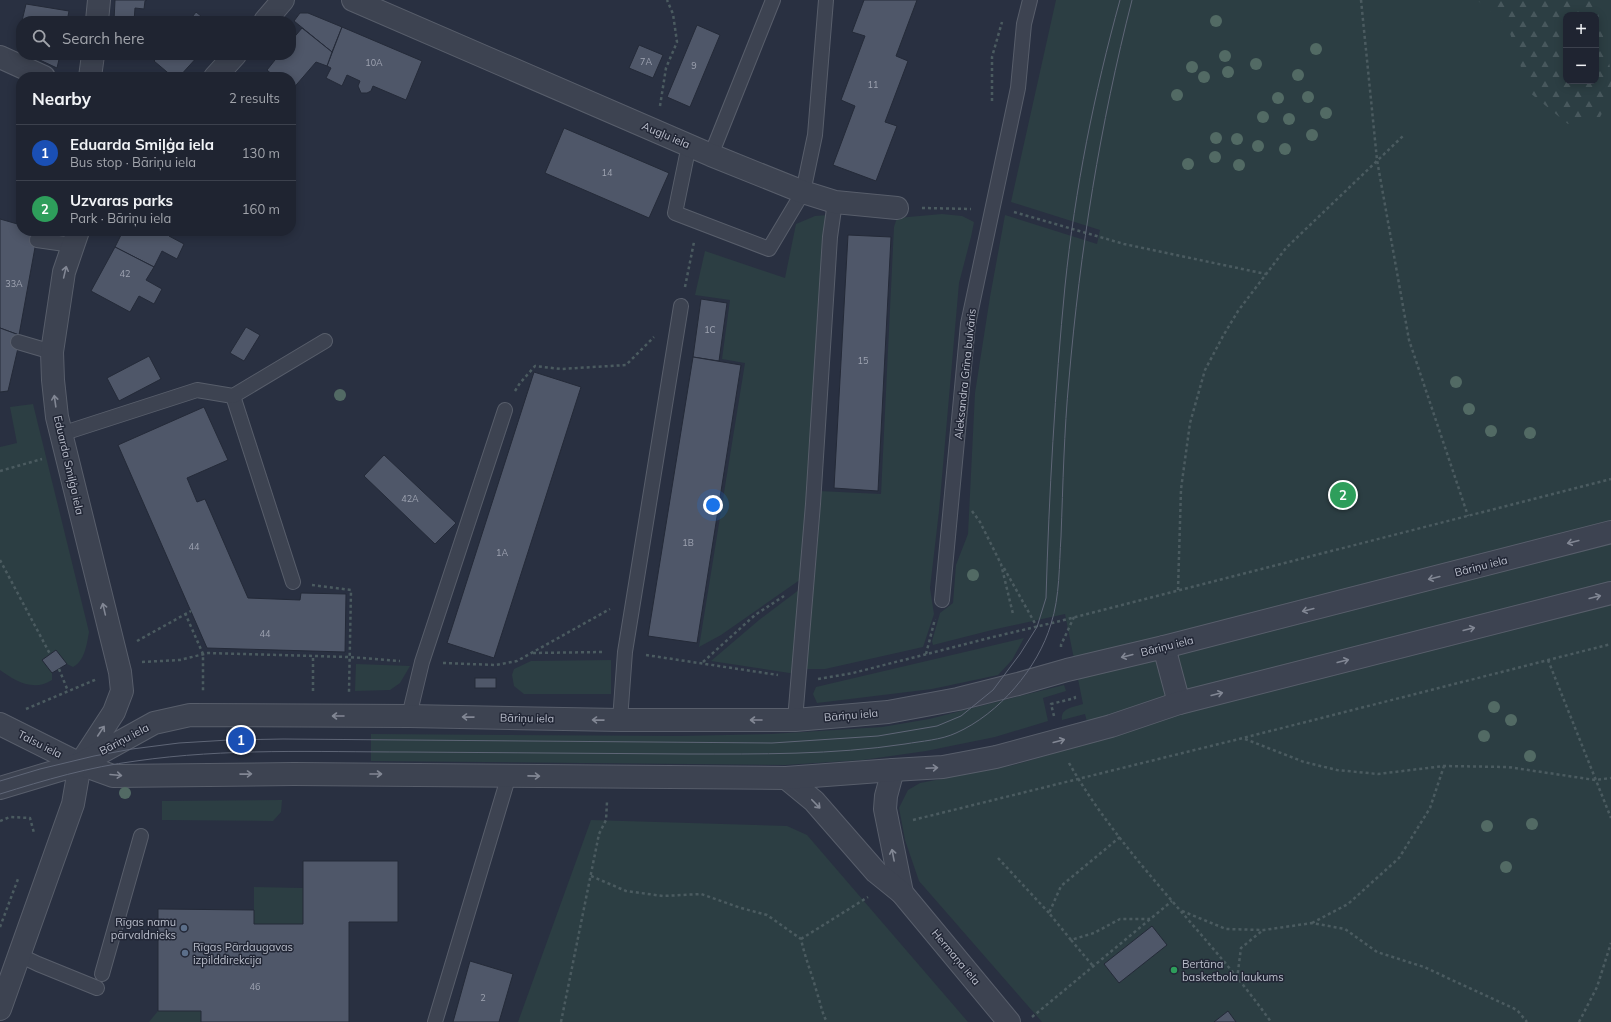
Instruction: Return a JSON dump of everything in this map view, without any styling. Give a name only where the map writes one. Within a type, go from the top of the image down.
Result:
[{"type":"street","points":[[97,16],[98,0]]},
{"type":"street","points":[[269,16],[283,0]]},
{"type":"street","name":"Augļu iela","points":[[353,0],[660,133],[803,192],[835,202],[897,208]]},
{"type":"street","points":[[0,57],[33,72]]},
{"type":"street","points":[[91,72],[92,60]]},
{"type":"street","points":[[220,72],[230,60]]},
{"type":"street","name":"Eduarda Smiļģa iela","points":[[0,1009],[73,804],[80,764],[114,712],[122,691],[120,672],[61,434],[53,380],[52,352],[64,272],[75,238]]},
{"type":"street","name":"Bāriņu iela","points":[[0,788],[80,764],[154,723],[190,715],[409,716],[620,720],[795,720],[888,712],[958,699],[1611,532]]},
{"type":"street","name":"Bāriņu iela","points":[[80,764],[113,776],[294,774],[786,778],[943,767],[996,757],[1111,726],[1179,703],[1611,593]]},
{"type":"street","points":[[1164,647],[1179,703]]},
{"type":"street","name":"Talsu iela","points":[[0,724],[80,764]]},
{"type":"street","name":"Hermaņa iela","points":[[893,770],[886,796],[885,809],[896,888]]},
{"type":"street","name":"Hermaņa iela","points":[[786,778],[814,801],[876,872],[896,888],[1010,1022]]},
{"type":"lane","points":[[712,155],[773,0]]},
{"type":"lane","points":[[689,145],[675,212],[769,249],[803,192],[815,135],[826,0]]},
{"type":"lane","name":"Aleksandra Grīna bulvāris","points":[[942,600],[968,324],[1018,88],[1024,24],[1030,0]]},
{"type":"lane","points":[[795,720],[814,504],[830,237],[835,202]]},
{"type":"lane","points":[[37,240],[75,238]]},
{"type":"lane","points":[[620,720],[625,652],[681,306]]},
{"type":"lane","points":[[61,434],[197,390],[233,396],[325,341]]},
{"type":"lane","points":[[18,342],[52,352]]},
{"type":"lane","points":[[233,396],[293,582]]},
{"type":"lane","points":[[409,716],[422,662],[505,410]]},
{"type":"lane","points":[[435,1022],[509,775]]},
{"type":"lane","points":[[102,974],[141,836]]},
{"type":"lane","points":[[19,955],[97,988]]},
{"type":"path","points":[[660,133],[660,99],[666,68],[677,42],[672,14],[667,0]]},
{"type":"path","points":[[1361,0],[1377,160],[1409,340],[1468,516]]},
{"type":"path","points":[[1178,590],[1181,489],[1192,415],[1205,370],[1238,311],[1286,248],[1403,136]]},
{"type":"path","points":[[897,208],[993,209],[1010,211],[1124,244],[1266,274]]},
{"type":"path","points":[[505,410],[520,383],[535,366],[562,370],[626,365],[681,306],[698,222]]},
{"type":"path","points":[[0,471],[35,461]]},
{"type":"path","points":[[533,653],[625,652],[702,662],[799,678],[824,679],[1037,627],[1611,479]]},
{"type":"path","points":[[953,486],[980,522],[1037,627]]},
{"type":"path","points":[[0,560],[50,654]]},
{"type":"path","points":[[1002,564],[1012,614]]},
{"type":"path","points":[[702,662],[755,615],[807,580]]},
{"type":"path","points":[[293,582],[351,590],[349,716]]},
{"type":"path","points":[[25,710],[101,677],[120,672],[140,662],[180,660],[203,654],[349,657],[496,666],[517,660],[533,653],[635,596]]},
{"type":"path","points":[[926,654],[938,608],[942,600]]},
{"type":"path","points":[[134,644],[185,613],[191,611]]},
{"type":"path","points":[[185,613],[203,654],[203,695]]},
{"type":"path","points":[[888,824],[931,816],[1611,644]]},
{"type":"path","points":[[313,656],[313,696]]},
{"type":"path","points":[[1548,660],[1611,818]]},
{"type":"path","points":[[59,669],[68,691]]},
{"type":"path","points":[[1244,738],[1304,762],[1337,770],[1378,774],[1444,766],[1508,767],[1595,780],[1611,778]]},
{"type":"path","points":[[1312,923],[1348,904],[1399,858],[1430,808],[1444,766]]},
{"type":"path","points":[[561,1022],[599,834],[606,820],[608,776]]},
{"type":"path","points":[[1078,778],[1120,837],[1172,901],[1182,911],[1271,1022]]},
{"type":"path","points":[[0,821],[10,817],[30,818],[35,832],[32,839]]},
{"type":"path","points":[[1049,914],[1061,886],[1120,837]]},
{"type":"path","points":[[998,858],[1049,914],[1093,966]]},
{"type":"path","points":[[0,927],[19,876]]},
{"type":"path","points":[[591,876],[626,891],[663,896],[701,894],[741,908],[767,915],[801,939],[805,959],[818,993],[821,1012],[827,1022]]},
{"type":"path","points":[[801,939],[896,888]]},
{"type":"path","points":[[1026,1022],[1172,901]]},
{"type":"path","points":[[1182,911],[1226,929],[1264,930],[1312,923],[1345,929],[1377,952],[1424,967],[1517,1010],[1527,1022]]},
{"type":"path","points":[[1071,940],[1094,933],[1120,919],[1150,919]]},
{"type":"path","points":[[1237,979],[1241,948],[1264,930]]},
{"type":"path","points":[[1579,1022],[1597,987],[1611,943]]},
{"type":"green space","points":[[1056,0],[1611,0],[1611,1022],[1042,1022],[919,881],[905,840],[899,808],[908,790],[920,783],[1014,765],[1092,742],[1085,714],[1062,720],[1065,710],[1083,704],[1065,614],[933,645],[932,641],[940,613],[953,603],[956,565],[968,534],[975,393],[1005,215],[1097,244],[1100,230],[1011,202]]},
{"type":"green space","points":[[1477,0],[1595,0],[1598,12],[1563,12],[1563,84],[1599,84],[1599,18],[1611,72],[1611,96],[1600,117],[1568,124],[1529,92],[1509,30],[1500,19]]},
{"type":"green space","points":[[942,214],[962,216],[974,222],[959,283],[939,511],[930,588],[934,614],[923,647],[825,669],[806,669],[819,491],[881,494],[894,227],[897,218]]},
{"type":"green space","points":[[828,215],[804,577],[721,635],[699,647],[745,363],[722,359],[730,300],[695,295],[705,251],[785,278],[796,224],[815,216]]},
{"type":"green space","points":[[33,404],[89,632],[83,656],[73,667],[67,664],[56,650],[42,660],[52,673],[52,680],[38,685],[25,684],[0,670],[0,447],[17,443],[10,407]]},
{"type":"green space","points":[[804,586],[796,674],[711,661],[759,620]]},
{"type":"green space","points":[[1024,638],[1012,660],[998,675],[932,689],[817,703],[813,694],[816,687]]},
{"type":"green space","points":[[611,660],[611,694],[524,694],[514,686],[512,675],[514,669],[531,661]]},
{"type":"green space","points":[[356,664],[410,666],[400,683],[390,690],[355,691]]},
{"type":"green space","points":[[1064,685],[1066,691],[1043,698],[1048,721],[995,737],[926,751],[863,760],[785,765],[371,761],[371,734],[679,736],[771,734],[882,727],[929,719]]},
{"type":"green space","points":[[282,800],[281,812],[273,821],[162,820],[162,801]]},
{"type":"green space","points":[[591,820],[787,826],[807,835],[968,1022],[518,1022]]},
{"type":"green space","points":[[254,887],[303,888],[303,924],[254,924]]},
{"type":"green space","points":[[158,1011],[201,1011],[201,1022],[149,1022]]},
{"type":"building","points":[[115,0],[147,0],[145,1],[144,9],[135,8],[134,16],[114,16]]},
{"type":"building","points":[[864,0],[917,0],[896,56],[908,61],[885,122],[897,126],[876,181],[833,165],[855,106],[841,100],[865,36],[852,32]]},
{"type":"building","points":[[26,4],[69,11],[68,16],[23,16]]},
{"type":"building","points":[[196,12],[201,16],[193,16]]},
{"type":"building","points":[[300,13],[308,13],[342,27],[332,52],[296,23],[296,18]]},
{"type":"building","points":[[697,25],[720,35],[690,107],[667,97]]},
{"type":"building","points":[[342,27],[422,61],[406,100],[373,86],[371,91],[361,93],[358,86],[360,81],[347,75],[342,86],[326,78],[331,68],[327,66]]},
{"type":"building","points":[[302,28],[332,52],[327,66],[316,62],[296,85],[296,72],[269,72],[267,70],[275,60],[296,60],[296,35]]},
{"type":"building","points":[[639,45],[663,55],[653,78],[629,68]]},
{"type":"building","points":[[40,60],[59,60],[57,68]]},
{"type":"building","points":[[194,60],[184,72],[167,72],[154,61]]},
{"type":"building","points":[[564,128],[669,173],[649,218],[545,173]]},
{"type":"building","points":[[0,219],[16,224],[16,236],[37,236],[19,335],[0,328]]},
{"type":"building","points":[[848,235],[891,237],[878,491],[834,488]]},
{"type":"building","points":[[120,236],[169,236],[184,244],[177,259],[162,251],[154,267],[115,247]]},
{"type":"building","points":[[115,247],[154,267],[146,280],[162,289],[154,304],[139,296],[130,312],[91,291]]},
{"type":"building","points":[[701,299],[727,303],[719,361],[693,357]]},
{"type":"building","points":[[246,327],[260,335],[244,361],[230,353]]},
{"type":"building","points":[[0,328],[19,335],[18,348],[8,391],[0,392]]},
{"type":"building","points":[[149,356],[161,379],[119,401],[107,378]]},
{"type":"building","points":[[693,357],[741,365],[697,643],[648,636]]},
{"type":"building","points":[[534,372],[581,387],[494,658],[447,643]]},
{"type":"building","points":[[204,407],[228,460],[187,478],[197,502],[205,499],[248,598],[300,600],[301,593],[346,594],[345,652],[207,648],[118,445]]},
{"type":"building","points":[[384,455],[456,523],[435,544],[364,476]]},
{"type":"building","points":[[56,650],[67,664],[52,673],[42,660]]},
{"type":"building","points":[[475,678],[496,678],[496,688],[475,688]]},
{"type":"building","points":[[303,861],[398,861],[398,922],[349,922],[349,1022],[201,1022],[201,1011],[158,1011],[158,909],[254,910],[254,924],[303,924]]},
{"type":"building","points":[[1152,926],[1167,945],[1119,983],[1104,964]]},
{"type":"building","points":[[470,961],[513,974],[499,1022],[453,1022]]},
{"type":"building","points":[[1228,1011],[1236,1022],[1214,1022]]},
{"type":"tram line","points":[[0,781],[40,769],[94,756],[179,743],[283,739],[772,743],[878,736],[937,726],[961,716],[993,690],[1020,654],[1037,627],[1046,598],[1055,403],[1069,250],[1086,142],[1120,0]]},
{"type":"tram line","points":[[0,794],[84,770],[136,761],[204,754],[305,751],[687,754],[823,752],[878,748],[931,740],[956,733],[972,725],[1002,702],[1027,673],[1045,641],[1054,613],[1058,592],[1067,399],[1079,283],[1085,236],[1101,141],[1110,94],[1132,0]]},
{"type":"place","name":"Uzvaras parks","points":[[1343,495]]},
{"type":"place","name":"Eduarda Smiļģa iela","points":[[241,740]]},
{"type":"place","name":"Rīgas namu pārvaldnieks","points":[[184,928]]},
{"type":"place","name":"Rīgas Pārdaugavas izpilddirekcija","points":[[185,953]]},
{"type":"place","name":"Bertāna basketbola laukums","points":[[1174,970]]}]
